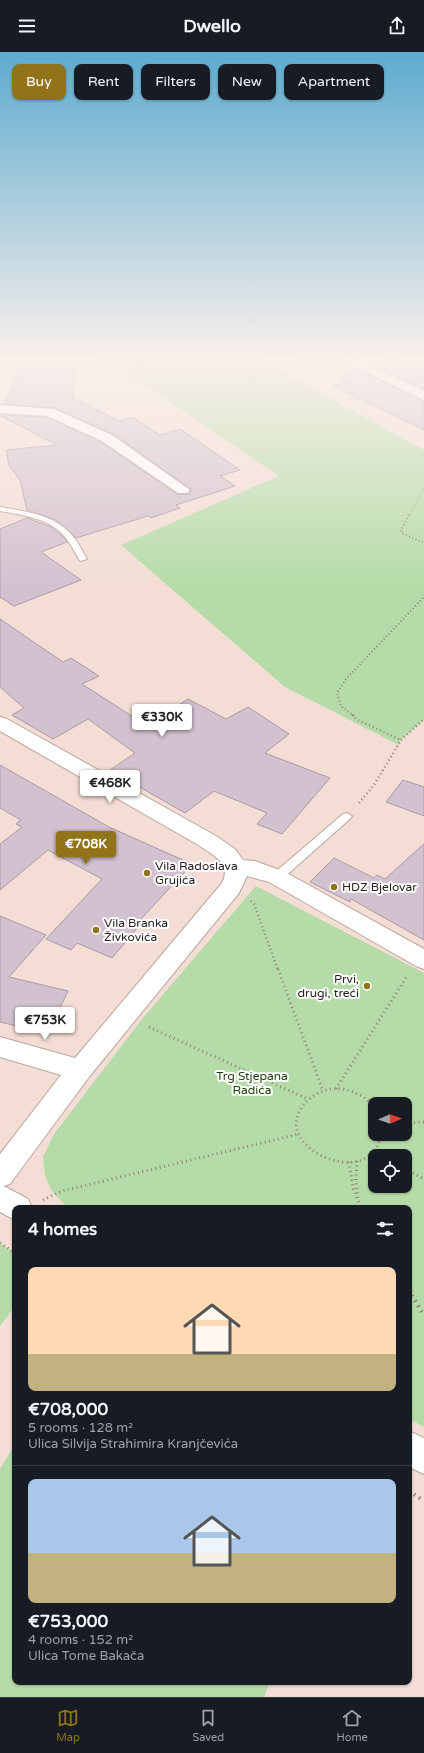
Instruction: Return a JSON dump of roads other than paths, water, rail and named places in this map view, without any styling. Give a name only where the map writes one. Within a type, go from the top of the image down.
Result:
[{"type":"street","points":[[97,433],[183,490]]},
{"type":"street","points":[[0,723],[208,841],[227,854],[233,877]]},
{"type":"street","points":[[0,1175],[80,1070],[233,877],[255,869],[277,877],[422,959]]},
{"type":"street","points":[[0,1047],[80,1070]]},
{"type":"street","points":[[0,1197],[29,1205]]},
{"type":"street","points":[[412,1450],[424,1457]]},
{"type":"lane","points":[[0,509],[29,514],[50,522],[67,534],[83,559]]},
{"type":"lane","points":[[277,877],[347,816]]},
{"type":"place","name":"Vila Radoslava Grujića","points":[[147,873]]},
{"type":"place","name":"HDZ Bjelovar","points":[[334,887]]},
{"type":"place","name":"Vila Branka Živkovića","points":[[96,930]]},
{"type":"place","name":"Prvi, drugi, treći","points":[[367,986]]},
{"type":"park label","name":"Trg Stjepana Radića","points":[[252,1083]]}]
